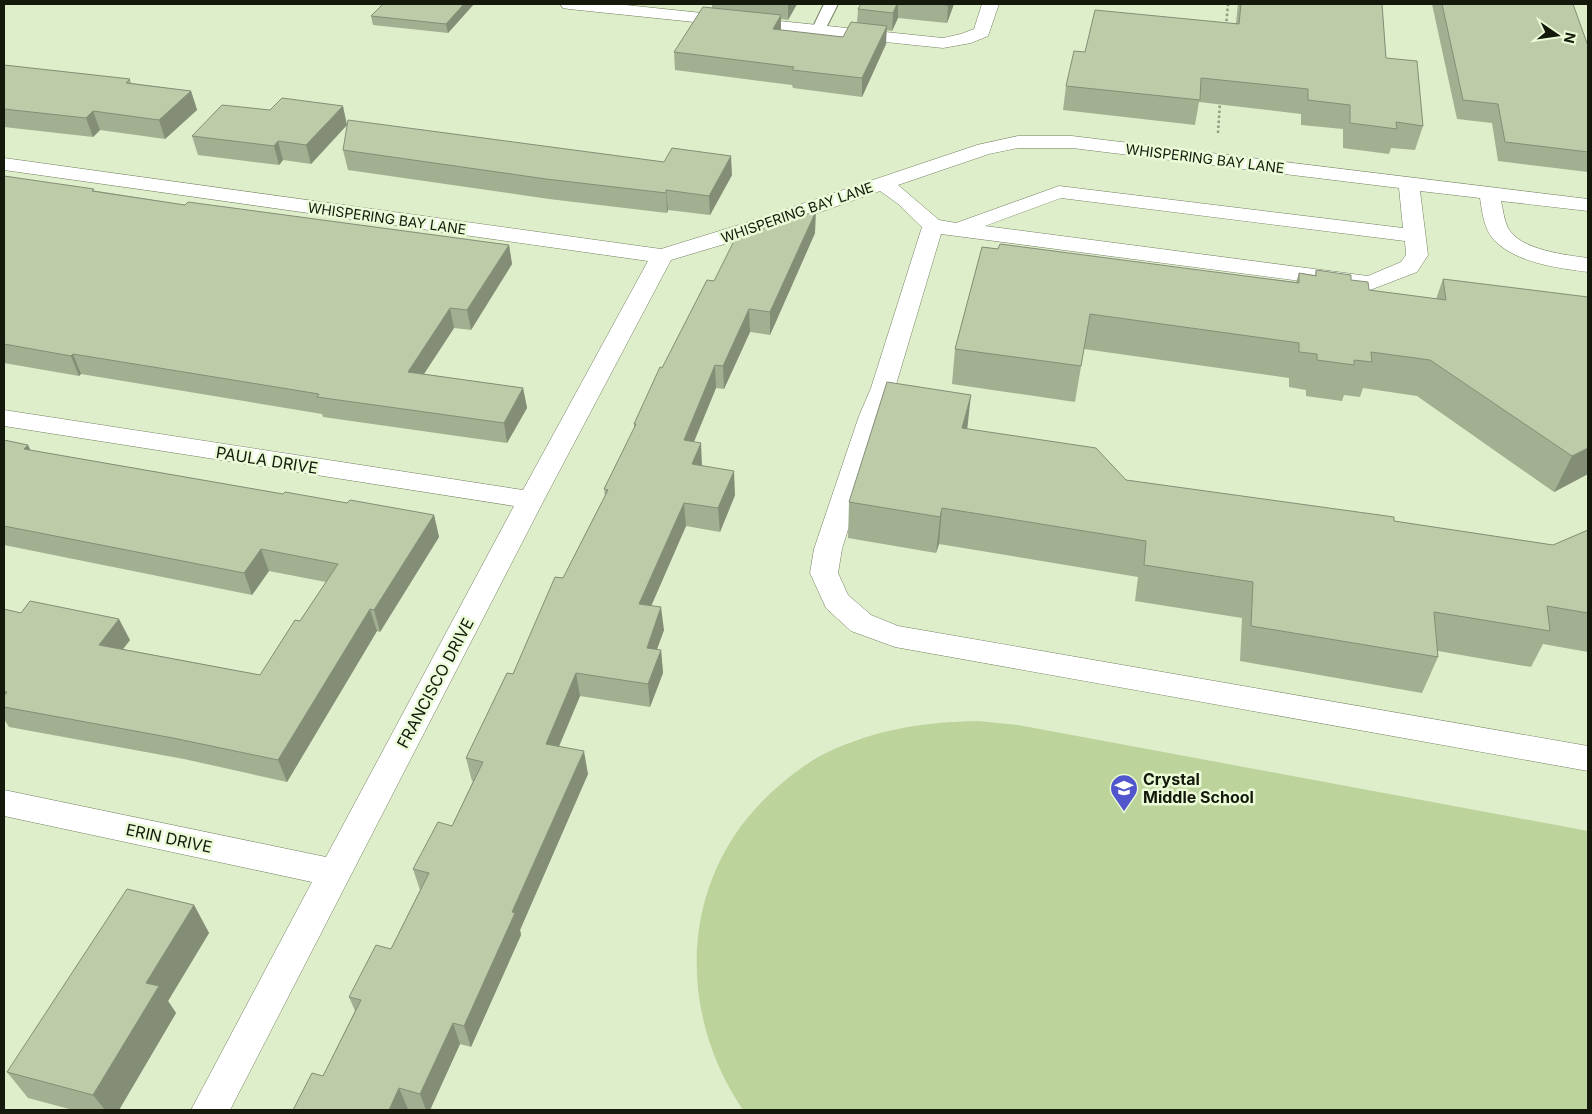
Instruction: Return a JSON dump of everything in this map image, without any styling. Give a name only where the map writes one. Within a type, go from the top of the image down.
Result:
[{"type":"street","points":[[569,4],[943,43],[982,32],[990,4]]},
{"type":"street","name":"WHISPERING BAY LANE","points":[[4,164],[662,256],[750,229],[984,149],[1018,142],[1072,142],[1588,205]]},
{"type":"street","points":[[882,183],[945,228],[1370,283],[1409,267],[1417,255],[1410,183]]},
{"type":"street","points":[[945,228],[1059,192],[1415,236]]},
{"type":"street","points":[[1490,193],[1492,210],[1501,234],[1525,250],[1560,262],[1588,265]]},
{"type":"street","points":[[945,228],[883,388],[870,416],[828,549],[824,573],[836,601],[861,623],[895,636],[1588,759]]},
{"type":"street","name":"FRANCISCO DRIVE","points":[[210,1110],[531,500],[662,256]]},
{"type":"street","name":"PAULA DRIVE","points":[[4,418],[531,500]]},
{"type":"street","name":"ERIN DRIVE","points":[[4,804],[335,873]]},
{"type":"lane","points":[[818,31],[831,4]]},
{"type":"path","points":[[1226,32],[1228,4]]},
{"type":"path","points":[[1218,136],[1220,98]]},
{"type":"green space","points":[[978,721],[1018,725],[1588,831],[1588,1110],[743,1110],[720,1069],[705,1026],[697,983],[698,939],[706,896],[723,855],[748,818],[781,784],[803,766],[822,755],[883,732],[920,725]]},
{"type":"building","points":[[383,4],[464,4],[446,24],[371,16]]},
{"type":"building","points":[[861,4],[897,4],[893,13],[858,9]]},
{"type":"building","points":[[1241,4],[1382,4],[1386,58],[1417,61],[1423,126],[1396,122],[1397,129],[1350,123],[1350,105],[1308,100],[1308,89],[1201,78],[1200,100],[1066,86],[1074,51],[1085,52],[1095,10],[1239,24]]},
{"type":"building","points":[[1442,4],[1573,4],[1588,46],[1588,152],[1505,142],[1498,104],[1463,100]]},
{"type":"building","points":[[703,7],[781,15],[773,29],[843,37],[851,22],[887,26],[862,78],[792,70],[794,67],[674,52]]},
{"type":"building","points":[[4,65],[130,79],[126,83],[191,91],[159,120],[93,111],[86,118],[4,109]]},
{"type":"building","points":[[282,98],[343,106],[306,145],[278,141],[274,146],[192,136],[222,105],[270,110]]},
{"type":"building","points":[[348,120],[664,162],[672,148],[731,156],[709,196],[666,190],[666,193],[546,179],[343,150]]},
{"type":"building","points":[[4,176],[185,205],[188,202],[509,245],[467,310],[450,308],[408,372],[523,388],[504,423],[317,397],[319,394],[4,344]]},
{"type":"building","points":[[816,211],[770,312],[749,309],[723,366],[715,365],[684,440],[701,443],[692,464],[734,471],[718,508],[684,503],[639,604],[661,607],[647,648],[661,650],[648,684],[576,673],[546,744],[584,751],[512,912],[515,913],[464,1026],[453,1023],[420,1094],[399,1088],[389,1110],[293,1110],[312,1073],[323,1076],[361,1000],[349,997],[376,945],[391,949],[429,873],[413,869],[438,822],[452,826],[483,762],[466,758],[507,673],[513,674],[555,577],[563,578],[608,490],[604,489],[636,424],[634,424],[660,367],[662,368],[707,280],[714,281],[736,237]]},
{"type":"building","points":[[1000,244],[1299,283],[1299,273],[1316,276],[1316,270],[1351,275],[1351,280],[1368,282],[1369,290],[1446,300],[1443,279],[1588,297],[1588,448],[1572,456],[1430,360],[1371,352],[1372,362],[1354,360],[1354,365],[1317,360],[1317,354],[1299,352],[1299,343],[1090,314],[1081,366],[955,349],[982,247],[998,249]]},
{"type":"building","points":[[887,382],[971,395],[962,428],[1096,448],[1126,480],[1394,517],[1394,521],[1553,545],[1588,530],[1588,613],[1547,606],[1550,631],[1434,612],[1438,657],[1251,626],[1253,582],[1144,565],[1146,541],[942,508],[940,517],[849,502]]},
{"type":"building","points":[[4,440],[28,445],[24,449],[283,494],[285,492],[347,503],[350,500],[434,515],[374,610],[370,609],[278,760],[173,738],[4,707],[4,696],[7,692],[4,691],[4,609],[21,613],[30,601],[119,619],[99,645],[260,675],[295,620],[300,621],[338,564],[261,549],[244,573],[4,526]]},
{"type":"building","points":[[127,889],[194,905],[146,983],[159,986],[93,1095],[7,1072]]},
{"type":"place","name":"Crystal Middle School","points":[[1124,812]]}]
